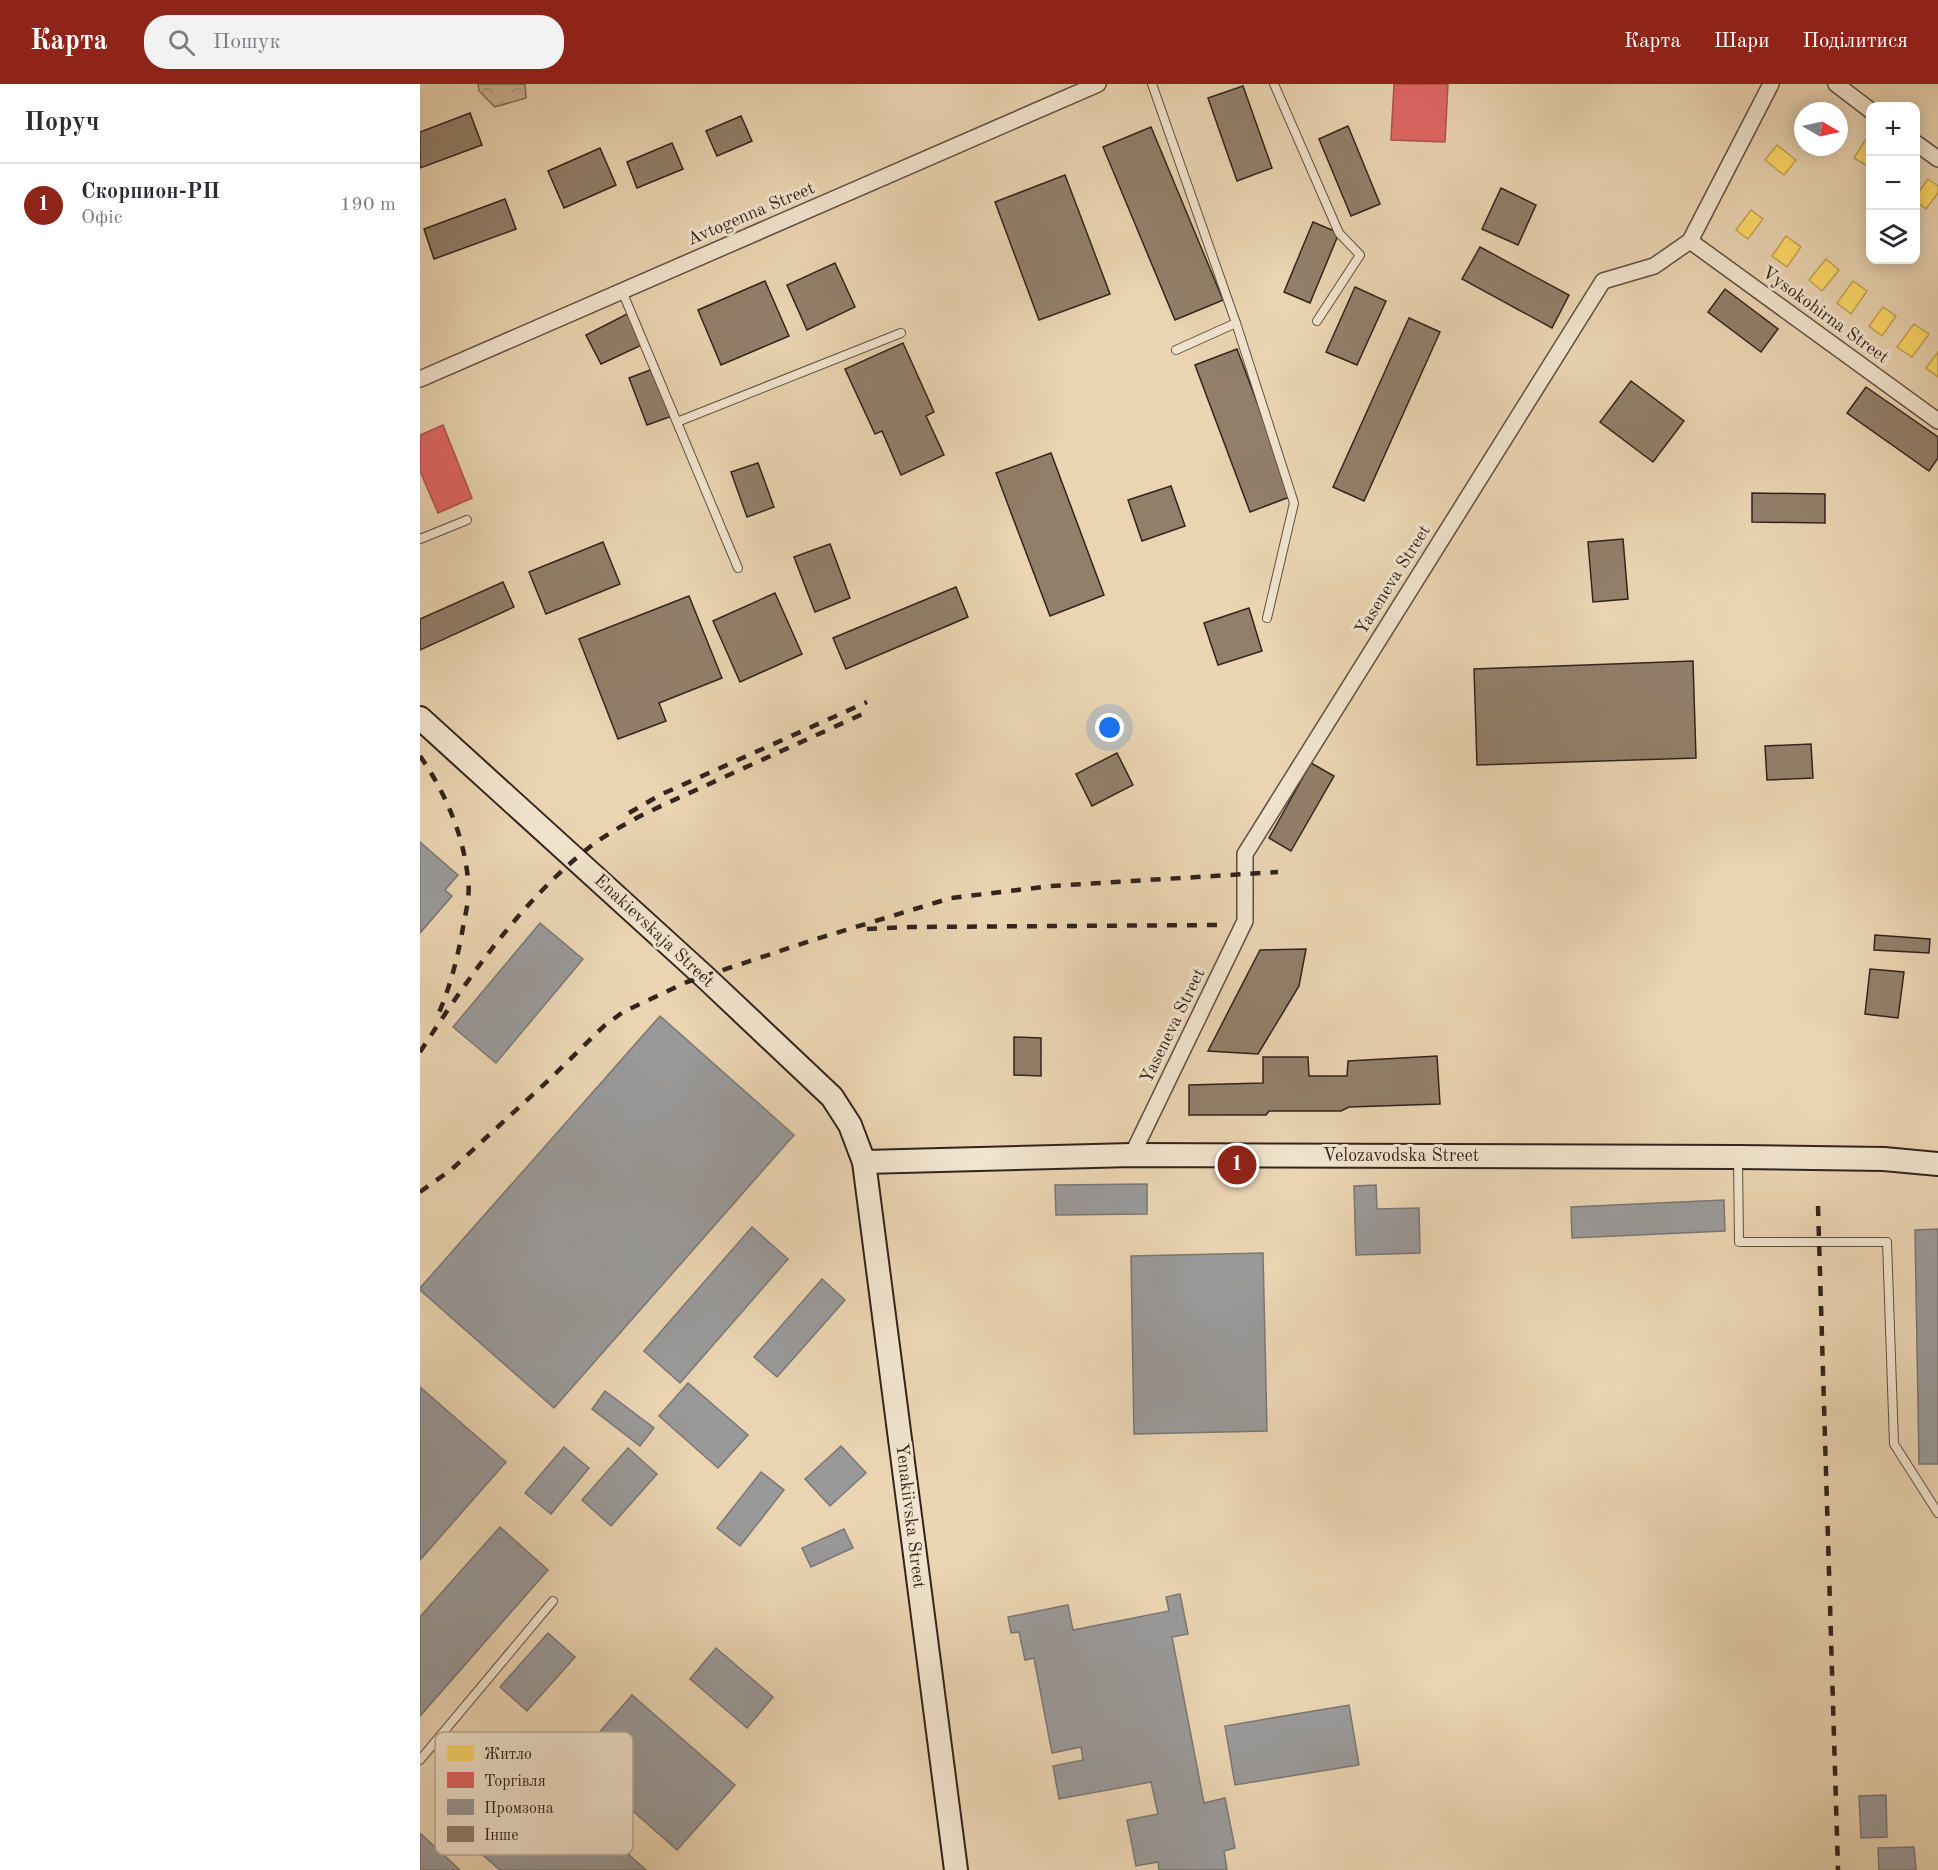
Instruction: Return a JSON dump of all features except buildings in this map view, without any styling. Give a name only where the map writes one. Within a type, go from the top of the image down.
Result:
[{"type":"street","name":"Avtogenna Street","points":[[420,379],[1098,84]]},
{"type":"street","name":"Yaseneva Street","points":[[1132,1155],[1245,921],[1245,854],[1603,280],[1654,266],[1690,241],[1771,84]]},
{"type":"street","points":[[1836,84],[1866,107]]},
{"type":"street","points":[[1920,146],[1938,159]]},
{"type":"street","name":"Vysokohirna Street","points":[[1690,241],[1938,421]]},
{"type":"street","name":"Enakievskaja Street","points":[[420,718],[705,976],[832,1097],[850,1125],[864,1162]]},
{"type":"street","name":"Velozavodska Street","points":[[864,1162],[1132,1155],[1738,1157],[1884,1159],[1938,1164]]},
{"type":"street","name":"Yenakiivska Street","points":[[864,1162],[956,1870]]},
{"type":"lane","points":[[1152,84],[1236,323],[1294,502],[1268,618]]},
{"type":"lane","points":[[1274,84],[1339,233],[1360,255],[1317,321]]},
{"type":"lane","points":[[622,291],[738,567]]},
{"type":"lane","points":[[1176,350],[1236,323]]},
{"type":"lane","points":[[677,422],[901,333]]},
{"type":"lane","points":[[420,539],[467,520]]},
{"type":"lane","points":[[1738,1157],[1738,1242],[1887,1242],[1894,1444],[1938,1513]]},
{"type":"lane","points":[[443,1732],[553,1601]]},
{"type":"lane","points":[[420,1760],[435,1742]]},
{"type":"green space","points":[[478,84],[525,84],[526,98],[495,107],[479,91]]},
{"type":"railway","points":[[629,813],[660,795],[867,702]]},
{"type":"railway","points":[[420,1052],[457,996],[497,942],[542,891],[591,846],[648,812],[869,711]]},
{"type":"railway","points":[[420,756],[445,799],[458,830],[469,885],[457,957],[438,1015]]},
{"type":"railway","points":[[420,1192],[452,1169],[604,1026],[623,1012],[687,982],[813,940],[951,898],[1051,886],[1278,872]]},
{"type":"railway","points":[[867,929],[1217,925]]},
{"type":"railway","points":[[1818,1206],[1838,1870]]},
{"type":"place","name":"Скорпион-РП","points":[[1237,1165]]}]
